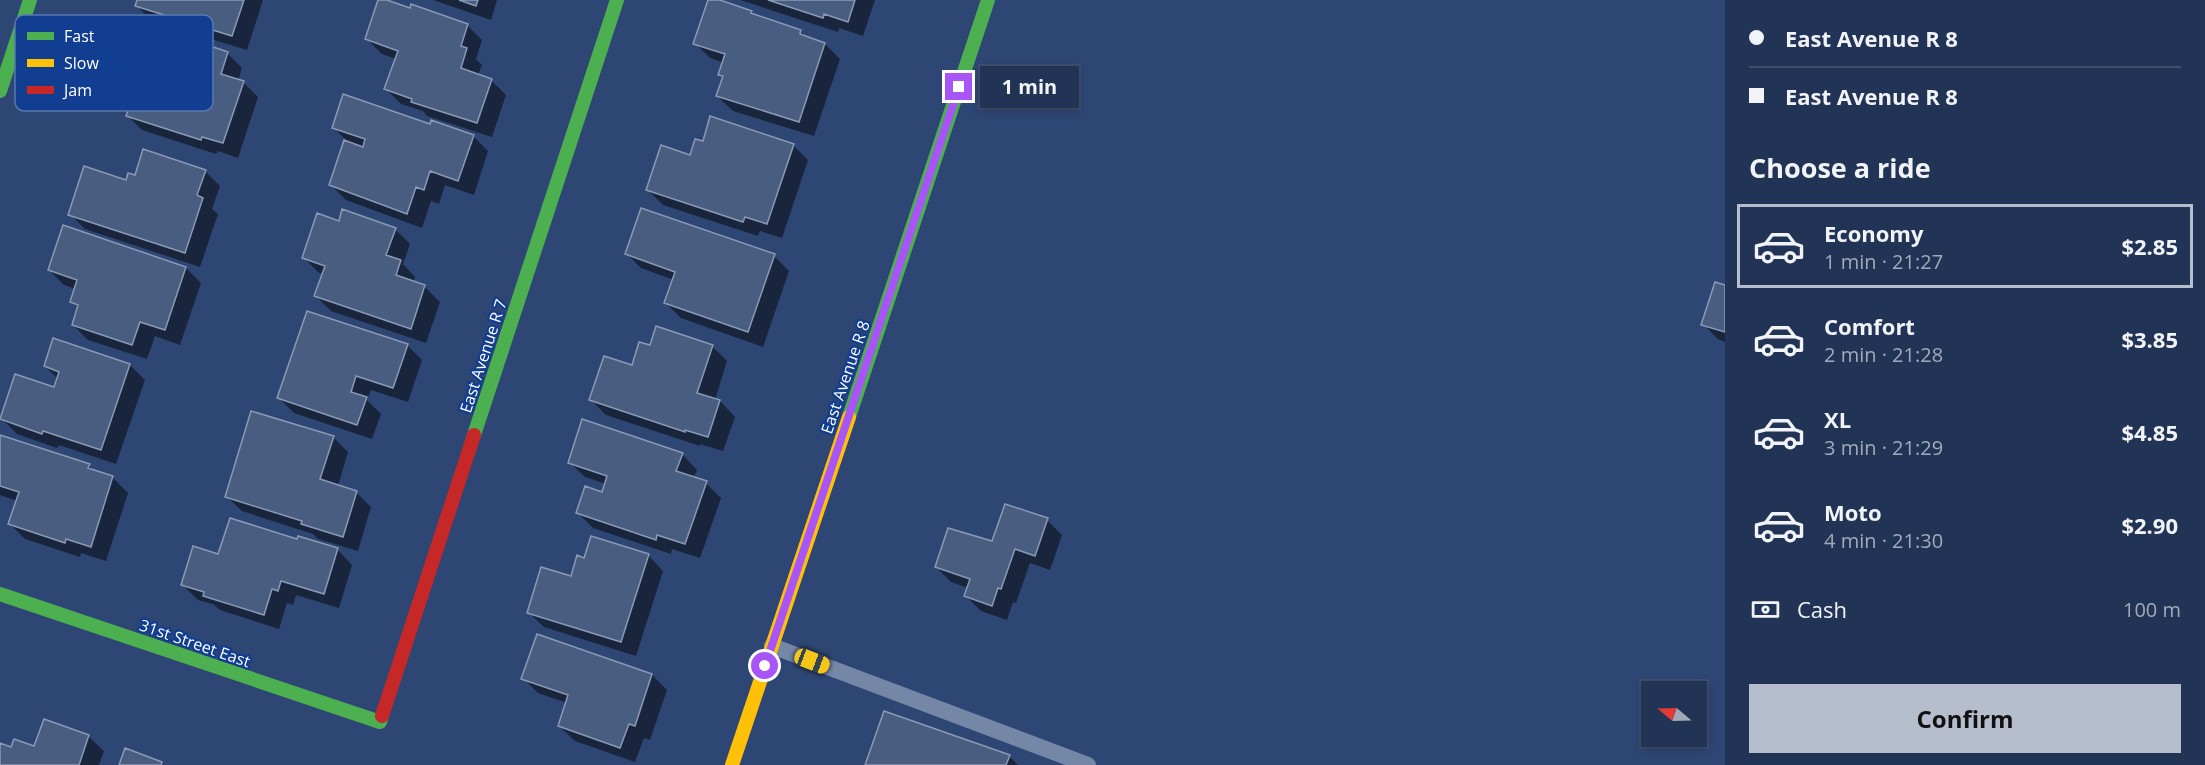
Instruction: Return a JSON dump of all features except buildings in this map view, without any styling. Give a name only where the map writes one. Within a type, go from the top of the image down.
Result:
[{"type":"street","points":[[25,15],[30,0]]},
{"type":"street","name":"East Avenue R 7","points":[[380,722],[617,0]]},
{"type":"street","name":"East Avenue R 8","points":[[732,765],[988,0]]},
{"type":"street","points":[[0,91],[15,46]]},
{"type":"street","name":"31st Street East","points":[[0,594],[380,722]]},
{"type":"lane","points":[[772,646],[1088,765]]},
{"type":"traffic: fast","points":[[25,15],[30,0]]},
{"type":"traffic: fast","points":[[474,435],[617,0]]},
{"type":"traffic: fast","points":[[849,417],[988,0]]},
{"type":"traffic: fast","points":[[0,91],[15,46]]},
{"type":"traffic: fast","points":[[0,594],[380,722],[382,716]]},
{"type":"traffic: slow","points":[[732,765],[849,417]]},
{"type":"traffic: jam","points":[[382,716],[474,435]]},
{"type":"route","points":[[765,666],[959,87]]}]
